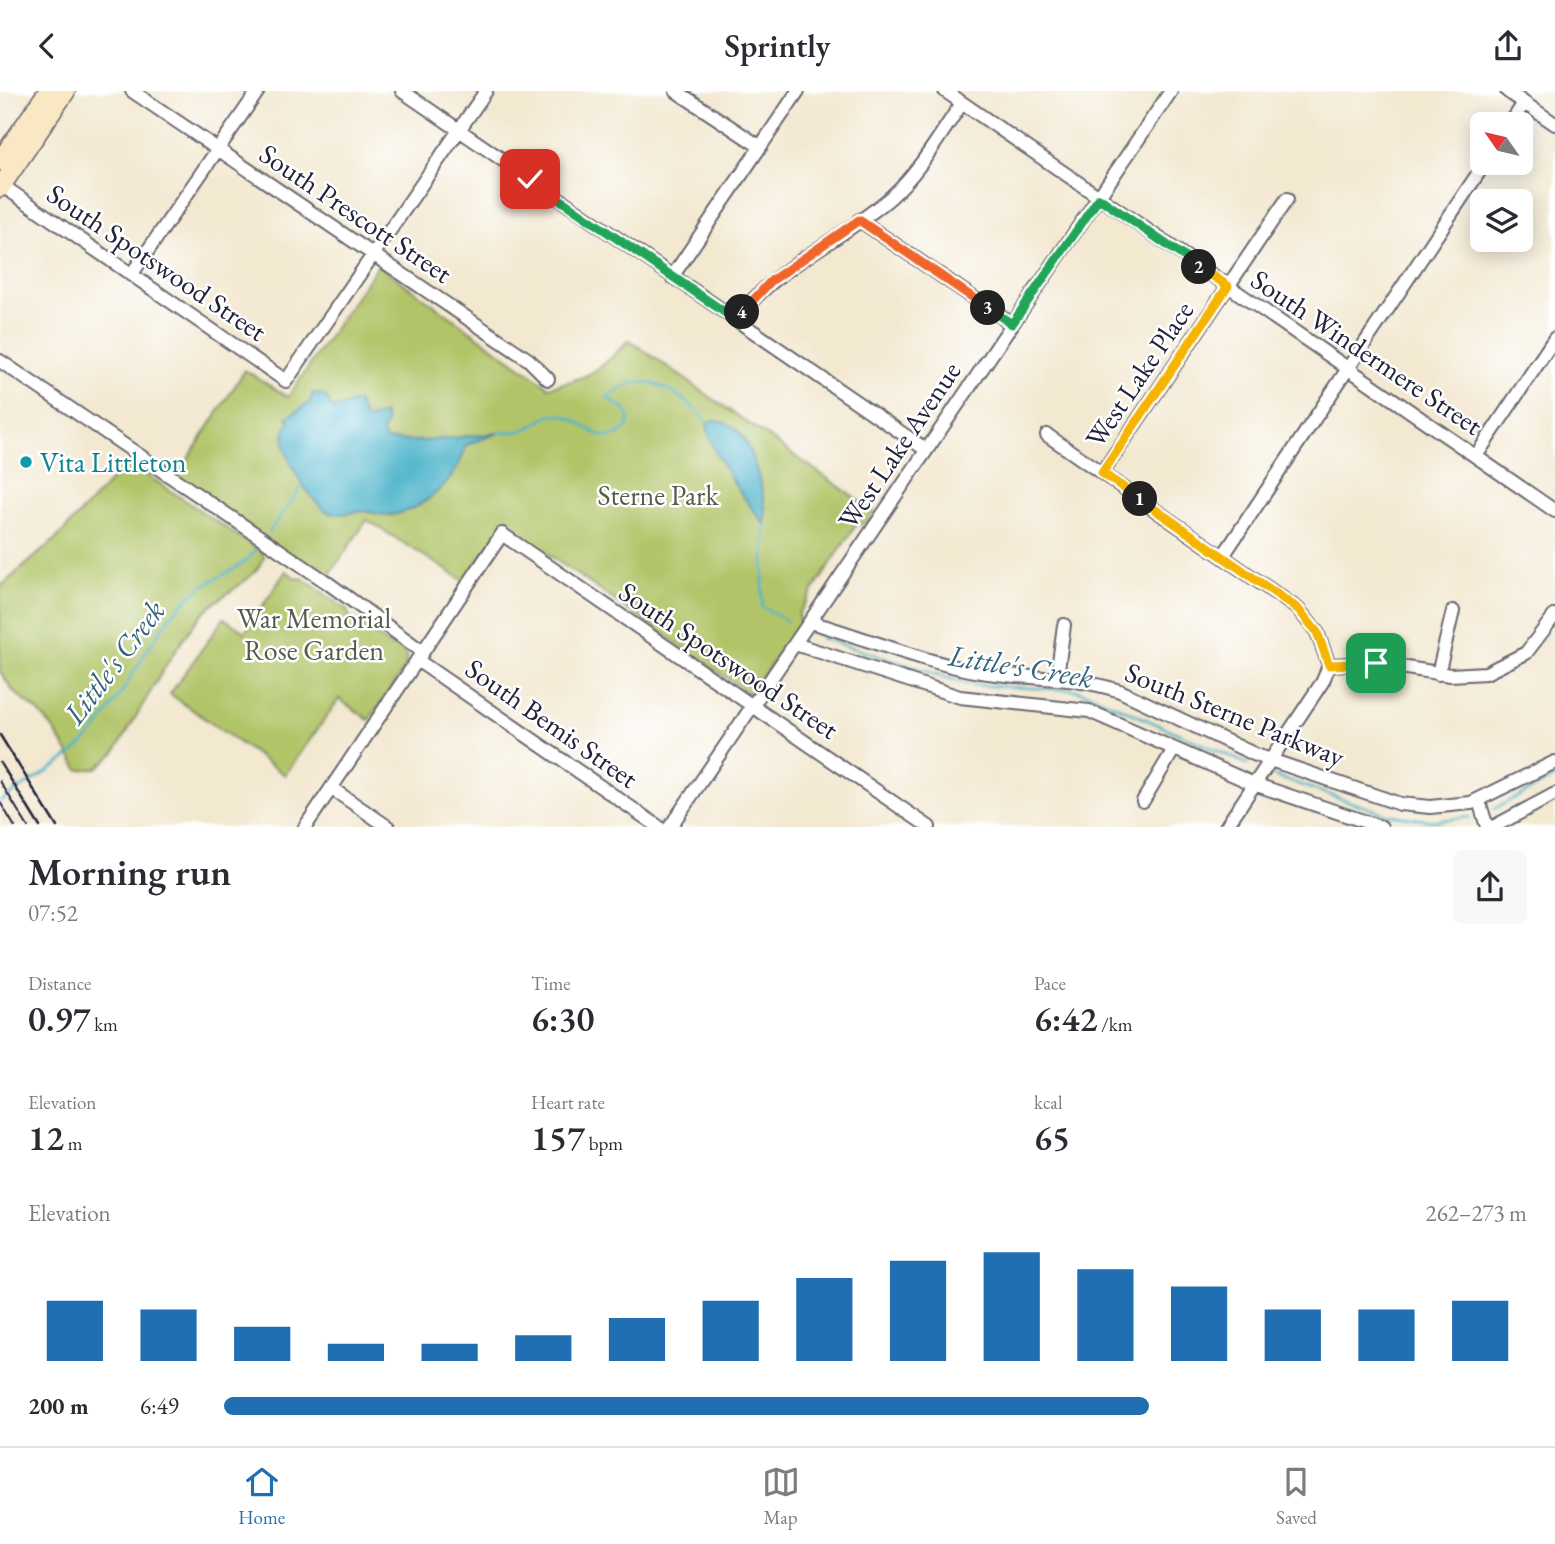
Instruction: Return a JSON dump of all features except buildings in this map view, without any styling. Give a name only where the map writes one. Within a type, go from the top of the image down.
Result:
[{"type":"main road","points":[[0,161],[48,91]]},
{"type":"main road","points":[[1,186],[66,91]]},
{"type":"street","name":"South Prescott Street","points":[[132,91],[529,360],[548,379]]},
{"type":"street","points":[[131,275],[258,91]]},
{"type":"street","points":[[402,91],[925,449]]},
{"type":"street","points":[[374,256],[486,91]]},
{"type":"street","points":[[677,91],[760,146]]},
{"type":"street","points":[[672,277],[798,91]]},
{"type":"street","name":"South Windermere Street","points":[[945,91],[1555,511]]},
{"type":"street","name":"West Lake Avenue","points":[[670,827],[1171,91]]},
{"type":"street","points":[[1507,91],[1555,124]]},
{"type":"street","points":[[736,320],[771,281],[902,187],[962,103]]},
{"type":"street","points":[[1518,112],[1524,103]]},
{"type":"street","points":[[1223,556],[1477,175]]},
{"type":"street","name":"South Spotswood Street","points":[[1,186],[286,381],[374,256]]},
{"type":"street","name":"West Lake Place","points":[[1102,473],[1287,199]]},
{"type":"street","points":[[859,220],[1012,324]]},
{"type":"street","points":[[1476,456],[1555,338]]},
{"type":"street","name":"South Bemis Street","points":[[0,361],[325,580],[420,656],[659,827]]},
{"type":"street","points":[[1047,435],[1308,618],[1317,632],[1329,665],[1323,681],[1226,827]]},
{"type":"street","name":"South Spotswood Street","points":[[420,656],[502,534],[929,827]]},
{"type":"street","points":[[1438,674],[1453,611]]},
{"type":"street","points":[[1329,665],[1391,664],[1438,674],[1469,676],[1501,668],[1526,653],[1555,615]]},
{"type":"street","name":"South Sterne Parkway","points":[[810,622],[967,669],[1077,679],[1120,691],[1271,760],[1399,804],[1430,807],[1479,801]]},
{"type":"street","points":[[1057,677],[1063,625]]},
{"type":"street","name":"South Sterne Parkway","points":[[795,644],[960,697],[1089,711],[1254,784],[1381,827]]},
{"type":"street","points":[[305,827],[420,656]]},
{"type":"street","points":[[1143,800],[1174,749]]},
{"type":"street","points":[[1487,827],[1479,801],[1555,762]]},
{"type":"street","points":[[331,788],[388,827]]},
{"type":"street","points":[[1493,827],[1555,794]]},
{"type":"green space","name":"Sterne Park","points":[[378,265],[549,387],[575,380],[594,371],[629,340],[874,511],[866,523],[856,525],[798,614],[800,624],[750,694],[504,524],[464,581],[367,520],[325,581],[176,478],[245,370],[288,397]]},
{"type":"green space","points":[[128,462],[263,553],[264,557],[252,574],[201,615],[167,664],[115,752],[97,768],[79,770],[53,728],[38,711],[14,692],[0,672],[0,587],[58,537]]},
{"type":"green space","name":"War Memorial Rose Garden","points":[[286,571],[297,579],[302,578],[347,610],[349,616],[391,646],[400,646],[407,656],[405,668],[369,720],[339,699],[285,775],[170,694],[224,618],[245,632]]},
{"type":"water","points":[[313,393],[326,396],[333,409],[357,402],[366,420],[384,414],[387,423],[382,431],[386,440],[423,441],[498,433],[466,445],[448,480],[428,500],[416,507],[390,515],[363,511],[331,513],[319,505],[304,486],[291,463],[284,440],[290,422],[287,417],[309,403]]},
{"type":"water","points":[[713,420],[735,428],[749,449],[762,490],[765,525],[739,490],[713,445],[708,432],[708,422]]},
{"type":"waterway","name":"Little's Creek","points":[[498,433],[516,432],[547,417],[562,415],[601,436],[618,435],[627,428],[629,417],[624,409],[607,398],[620,388],[634,383],[647,383],[673,392],[708,422]]},
{"type":"waterway","name":"Little's Creek","points":[[269,532],[303,485]]},
{"type":"waterway","name":"Little's Creek","points":[[765,525],[762,607],[787,621]]},
{"type":"waterway","name":"Little's Creek","points":[[0,801],[50,769],[85,742],[119,697],[151,644],[176,611],[199,589],[243,563],[258,547]]},
{"type":"waterway","name":"Little's Creek","points":[[821,638],[970,685],[1075,690],[1089,694],[1247,764]]},
{"type":"waterway","name":"Little's Creek","points":[[1274,776],[1386,814],[1432,821],[1470,817]]},
{"type":"waterway","name":"Little's Creek","points":[[1494,809],[1555,777]]},
{"type":"tram line","points":[[0,781],[28,827]]},
{"type":"tram line","points":[[0,802],[15,827]]},
{"type":"railway","points":[[0,735],[57,827]]},
{"type":"railway","points":[[0,762],[40,827]]},
{"type":"place","name":"Vita Littleton","points":[[26,462]]},
{"type":"route","points":[[530,179],[736,320],[771,281],[859,220],[1012,324],[1099,198],[1228,286],[1102,473],[1298,609],[1317,632],[1329,665],[1376,663]]}]
